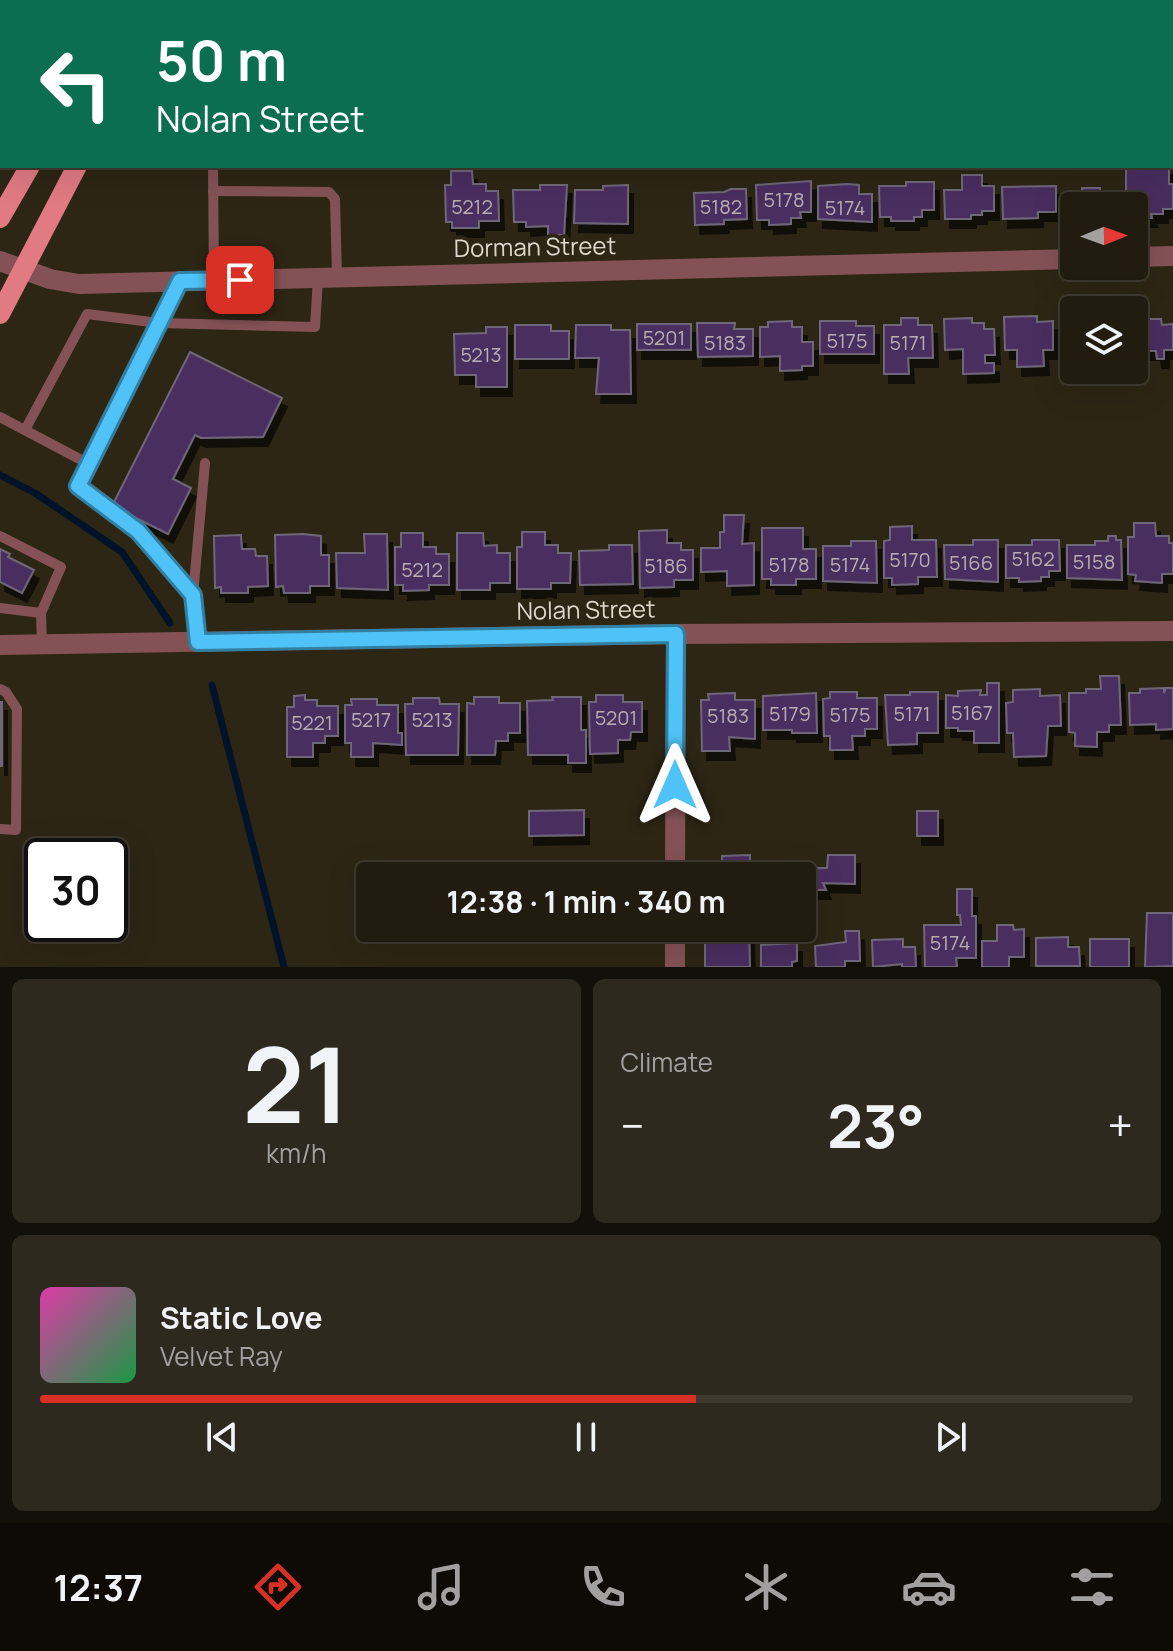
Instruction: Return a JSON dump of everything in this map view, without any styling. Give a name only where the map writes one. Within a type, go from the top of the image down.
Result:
[{"type":"main road","points":[[0,218],[29,168]]},
{"type":"main road","points":[[0,314],[76,168]]},
{"type":"street","points":[[1148,257],[1173,256]]},
{"type":"street","name":"Dorman Street","points":[[0,261],[22,271],[79,284],[1060,259]]},
{"type":"street","name":"Nolan Street","points":[[0,645],[676,634],[1173,631]]},
{"type":"street","points":[[675,862],[676,634]]},
{"type":"street","points":[[675,942],[675,967]]},
{"type":"lane","points":[[213,168],[214,280]]},
{"type":"lane","points":[[25,430],[87,314],[159,323],[315,327],[327,278],[335,199],[329,192],[213,191]]},
{"type":"lane","points":[[180,281],[78,486],[138,531],[193,595]]},
{"type":"lane","points":[[0,417],[89,464]]},
{"type":"lane","points":[[198,642],[193,595],[205,463]]},
{"type":"lane","points":[[0,536],[61,567],[41,613],[42,644]]},
{"type":"lane","points":[[0,608],[41,613]]},
{"type":"lane","points":[[0,689],[6,692],[17,709],[16,830],[0,829]]},
{"type":"building","points":[[1126,168],[1169,168],[1169,184],[1173,184],[1173,209],[1163,209],[1163,214],[1151,214],[1152,218],[1148,218],[1148,192],[1126,192]]},
{"type":"building","points":[[451,171],[472,171],[473,184],[486,184],[486,191],[498,191],[499,221],[479,221],[479,228],[452,228],[452,222],[446,222],[445,185],[451,185]]},
{"type":"building","points":[[962,175],[982,175],[982,186],[994,186],[994,211],[982,211],[982,215],[971,215],[971,219],[945,219],[944,190],[962,190]]},
{"type":"building","points":[[811,181],[811,212],[800,212],[801,218],[791,218],[791,224],[769,225],[769,220],[757,220],[756,185]]},
{"type":"building","points":[[906,182],[934,182],[934,210],[922,210],[922,217],[914,217],[914,221],[891,221],[891,217],[880,217],[879,186],[906,186]]},
{"type":"building","points":[[540,185],[567,185],[564,235],[548,235],[548,226],[526,227],[526,222],[514,222],[513,190],[540,190]]},
{"type":"building","points":[[628,185],[628,224],[574,223],[575,190],[603,190],[603,186]]},
{"type":"building","points":[[859,185],[859,194],[872,194],[872,222],[818,219],[818,186]]},
{"type":"building","points":[[1056,186],[1056,212],[1038,212],[1038,218],[1003,219],[1002,187]]},
{"type":"building","points":[[1082,188],[1100,188],[1100,192],[1082,192]]},
{"type":"building","points":[[746,189],[747,219],[695,225],[694,193]]},
{"type":"building","points":[[1037,316],[1037,322],[1053,321],[1053,350],[1043,350],[1044,366],[1017,367],[1017,350],[1005,350],[1004,317]]},
{"type":"building","points":[[901,318],[918,318],[918,325],[932,325],[933,358],[908,358],[909,374],[884,374],[884,325],[901,325]]},
{"type":"building","points":[[972,318],[972,323],[984,323],[984,329],[994,329],[995,355],[985,355],[985,363],[994,363],[994,373],[963,374],[963,349],[945,350],[944,319]]},
{"type":"building","points":[[1148,319],[1161,319],[1162,325],[1173,324],[1173,350],[1164,350],[1164,359],[1157,359],[1156,351],[1148,351]]},
{"type":"building","points":[[792,321],[792,327],[802,327],[802,342],[813,342],[813,366],[780,371],[780,356],[760,357],[760,327],[768,327],[768,322]]},
{"type":"building","points":[[820,321],[856,321],[856,326],[874,326],[874,354],[820,354]]},
{"type":"building","points":[[697,323],[735,323],[734,329],[753,329],[753,356],[698,357]]},
{"type":"building","points":[[637,324],[691,324],[691,350],[637,350]]},
{"type":"building","points":[[515,325],[551,325],[551,331],[569,331],[569,359],[515,359]]},
{"type":"building","points":[[576,325],[611,325],[611,330],[630,330],[631,394],[596,394],[599,358],[575,358]]},
{"type":"building","points":[[486,327],[507,327],[507,387],[476,387],[476,375],[455,375],[454,334],[486,333]]},
{"type":"building","points":[[190,352],[282,398],[263,437],[201,438],[195,435],[173,479],[191,488],[168,534],[112,506]]},
{"type":"building","points":[[724,515],[744,515],[742,544],[754,543],[754,585],[727,586],[727,571],[701,572],[701,548],[720,548]]},
{"type":"building","points":[[1134,523],[1155,523],[1156,536],[1169,536],[1169,543],[1173,543],[1173,574],[1162,574],[1162,583],[1135,581],[1136,575],[1128,574],[1128,537],[1134,537]]},
{"type":"building","points":[[912,526],[912,540],[936,540],[937,577],[918,577],[918,584],[892,585],[892,578],[884,578],[884,541],[890,540],[890,527]]},
{"type":"building","points":[[762,528],[803,528],[803,549],[816,549],[816,579],[796,579],[796,585],[771,585],[771,579],[762,579]]},
{"type":"building","points":[[667,530],[667,543],[681,543],[681,550],[693,550],[693,580],[674,580],[674,587],[640,588],[639,531]]},
{"type":"building","points":[[522,532],[545,532],[545,545],[558,545],[558,553],[571,553],[570,583],[551,583],[551,589],[517,589],[517,547],[522,547]]},
{"type":"building","points":[[401,533],[423,533],[423,547],[436,547],[436,554],[449,554],[449,585],[429,585],[429,590],[403,591],[403,585],[395,585],[395,547],[401,547]]},
{"type":"building","points":[[457,533],[483,533],[484,546],[497,545],[497,553],[510,553],[510,583],[490,583],[490,590],[457,590]]},
{"type":"building","points":[[364,534],[387,534],[388,590],[337,588],[336,553],[365,553]]},
{"type":"building","points":[[241,535],[242,549],[255,549],[256,556],[267,556],[268,586],[248,587],[248,593],[221,593],[221,587],[215,588],[214,536]]},
{"type":"building","points":[[275,535],[321,536],[321,555],[329,555],[329,586],[310,586],[310,593],[284,593],[283,586],[276,587]]},
{"type":"building","points":[[1108,536],[1121,540],[1122,580],[1067,578],[1067,545],[1095,545],[1095,541],[1108,541]]},
{"type":"building","points":[[973,540],[998,540],[998,582],[945,579],[944,545],[973,545]]},
{"type":"building","points":[[1032,540],[1059,540],[1060,571],[1049,571],[1049,577],[1041,577],[1041,581],[1019,582],[1019,578],[1006,578],[1006,545],[1032,545]]},
{"type":"building","points":[[851,541],[876,541],[877,583],[823,581],[823,546],[851,546]]},
{"type":"building","points":[[609,545],[632,545],[633,584],[580,585],[579,551],[609,550]]},
{"type":"building","points":[[0,549],[10,554],[8,557],[34,570],[22,593],[0,582]]},
{"type":"building","points":[[1100,676],[1119,676],[1121,725],[1109,725],[1109,732],[1097,732],[1097,747],[1075,746],[1075,733],[1069,732],[1069,693],[1101,689]]},
{"type":"building","points":[[987,683],[999,683],[999,743],[974,743],[974,731],[946,728],[946,695],[958,696],[958,691],[981,690],[980,695],[987,695]]},
{"type":"building","points":[[1164,688],[1164,693],[1166,688],[1173,688],[1173,729],[1156,730],[1156,724],[1130,725],[1129,693],[1140,693],[1140,689]]},
{"type":"building","points":[[1040,689],[1040,696],[1060,695],[1061,726],[1048,726],[1046,756],[1014,757],[1013,733],[1007,733],[1006,703],[1013,702],[1013,690]]},
{"type":"building","points":[[830,692],[857,692],[857,698],[877,698],[877,729],[865,729],[865,736],[852,736],[853,750],[830,750],[830,736],[824,736],[823,699],[830,698]]},
{"type":"building","points":[[910,692],[938,692],[938,733],[917,733],[917,744],[888,745],[885,695],[910,695]]},
{"type":"building","points":[[735,693],[735,700],[755,700],[755,739],[729,737],[730,751],[702,751],[701,700],[709,700],[708,694]]},
{"type":"building","points":[[816,693],[817,733],[763,730],[763,696]]},
{"type":"building","points":[[305,695],[305,700],[317,700],[317,706],[338,706],[338,736],[325,736],[325,743],[313,743],[313,757],[287,757],[287,707],[294,707],[294,696]]},
{"type":"building","points":[[596,695],[623,695],[623,702],[642,702],[642,732],[631,732],[630,740],[618,740],[618,753],[590,754],[589,702],[596,702]]},
{"type":"building","points":[[474,697],[499,697],[499,703],[520,703],[520,733],[508,733],[508,741],[496,741],[495,755],[467,755],[467,703],[474,704]]},
{"type":"building","points":[[552,697],[581,697],[581,730],[586,730],[586,763],[568,763],[568,755],[528,755],[527,701],[553,700]]},
{"type":"building","points":[[413,698],[439,698],[440,704],[459,704],[458,755],[406,755],[405,704],[413,704]]},
{"type":"building","points":[[351,699],[377,699],[377,705],[398,705],[398,733],[402,733],[402,745],[373,743],[373,757],[351,757],[351,743],[345,743],[345,705],[352,705]]},
{"type":"building","points":[[2,702],[2,766],[0,766]]},
{"type":"building","points":[[584,810],[584,835],[529,836],[529,811]]},
{"type":"building","points":[[917,811],[938,811],[938,836],[917,836]]},
{"type":"building","points":[[750,855],[750,862],[722,862],[722,856]]},
{"type":"building","points":[[828,855],[855,855],[855,884],[823,883],[826,890],[816,890],[816,868],[827,868]]},
{"type":"building","points":[[957,889],[972,889],[972,916],[976,916],[976,958],[956,958],[957,967],[925,967],[924,925],[961,925],[960,915],[957,915]]},
{"type":"building","points":[[1147,913],[1173,913],[1173,966],[1145,967]]},
{"type":"building","points":[[997,925],[1013,925],[1014,930],[1024,929],[1024,957],[1009,957],[1009,967],[982,967],[982,941],[997,941]]},
{"type":"building","points":[[845,931],[859,931],[860,961],[845,961],[845,967],[816,967],[815,946],[846,942]]},
{"type":"building","points":[[1068,937],[1068,947],[1079,947],[1080,966],[1036,966],[1036,938]]},
{"type":"building","points":[[903,939],[903,947],[915,947],[916,967],[902,967],[902,964],[873,967],[872,940]]},
{"type":"building","points":[[1090,939],[1129,939],[1129,967],[1090,967]]},
{"type":"building","points":[[705,942],[749,942],[750,967],[705,967]]},
{"type":"building","points":[[797,943],[797,961],[792,962],[792,967],[761,967],[761,945]]},
{"type":"waterway","points":[[0,475],[35,493],[122,552],[170,623]]},
{"type":"waterway","points":[[212,685],[284,967]]},
{"type":"route","points":[[240,280],[180,281],[78,486],[138,531],[193,595],[198,642],[676,634],[675,785]]}]
